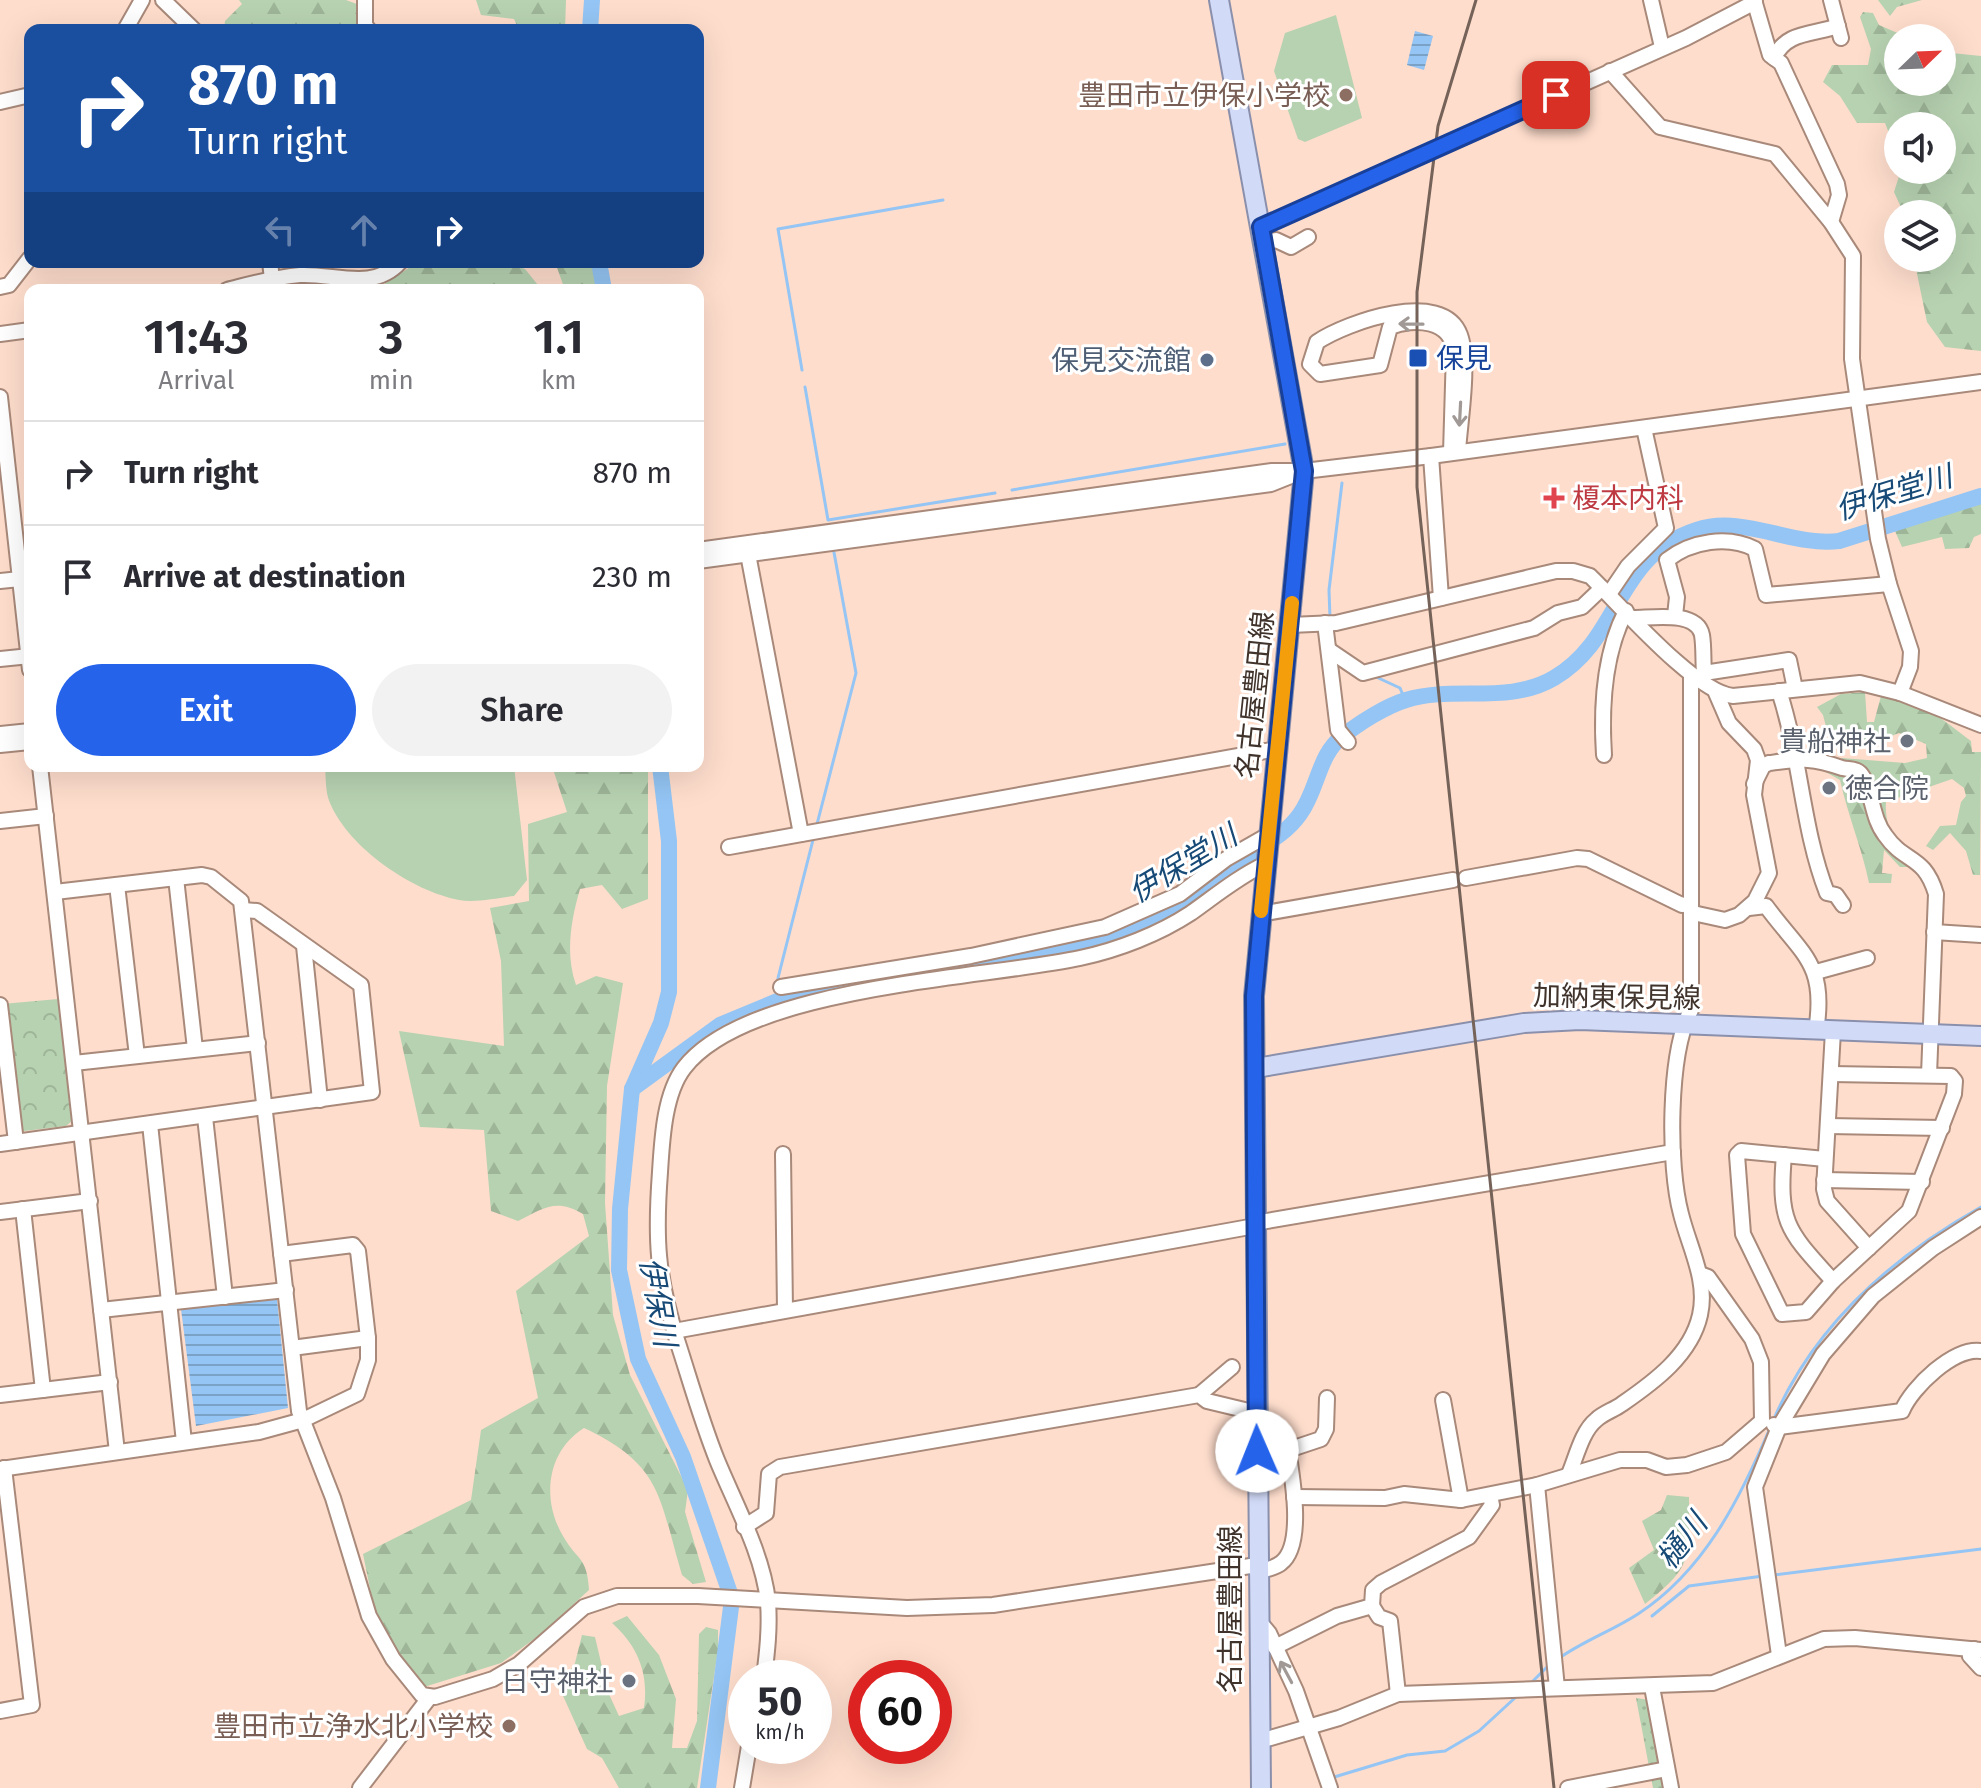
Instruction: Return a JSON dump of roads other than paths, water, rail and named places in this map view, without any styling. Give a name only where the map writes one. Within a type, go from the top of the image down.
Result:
[{"type":"main road","name":"名古屋豊田線","points":[[1219,0],[1304,471],[1254,996],[1257,1619],[1261,1788]]},
{"type":"main road","name":"加納東保見線","points":[[1256,1068],[1524,1023],[1580,1020],[1981,1036]]},
{"type":"street","points":[[128,24],[142,0]]},
{"type":"street","points":[[163,0],[188,24]]},
{"type":"street","points":[[365,0],[365,24]]},
{"type":"street","points":[[1651,0],[1662,47]]},
{"type":"street","points":[[1774,58],[1781,43],[1789,38],[1840,32],[1831,0]]},
{"type":"street","points":[[1262,235],[1754,1],[1774,58],[1781,63],[1831,165],[1839,195],[1831,222]]},
{"type":"street","points":[[1610,71],[1660,127],[1775,154],[1831,222],[1853,256],[1855,271],[1851,320],[1858,398],[1878,539],[1911,651],[1910,667],[1900,693]]},
{"type":"street","points":[[0,102],[24,96]]},
{"type":"street","points":[[1262,235],[1291,247],[1308,237]]},
{"type":"street","points":[[0,301],[0,287],[9,285],[24,266]]},
{"type":"street","points":[[271,268],[272,279]]},
{"type":"street","points":[[252,284],[310,275],[372,278],[395,268]]},
{"type":"street","points":[[1435,311],[1454,322],[1463,355],[1454,452],[1454,351],[1453,338],[1447,330],[1440,325],[1401,323],[1390,327],[1380,365],[1320,374],[1310,364],[1317,342],[1397,312],[1435,311]]},
{"type":"street","points":[[0,334],[24,331]]},
{"type":"street","points":[[704,549],[1272,471],[1304,471],[1431,456],[1981,382]]},
{"type":"street","points":[[0,397],[5,496],[24,615]]},
{"type":"street","points":[[1604,755],[1603,692],[1619,624],[1618,603],[1628,566],[1666,528],[1644,428]]},
{"type":"street","points":[[1431,456],[1441,598]]},
{"type":"street","points":[[704,560],[1271,484],[1304,471]]},
{"type":"street","points":[[1675,616],[1677,597],[1667,560],[1697,545],[1731,540],[1755,549],[1766,595],[1889,584]]},
{"type":"street","points":[[748,554],[801,834]]},
{"type":"street","points":[[1290,625],[1330,623],[1556,571],[1573,571],[1590,576],[1691,675],[1716,693],[1733,696],[1860,683],[1900,693],[1981,725]]},
{"type":"street","points":[[0,581],[20,579]]},
{"type":"street","points":[[1329,650],[1366,672],[1541,626],[1558,613],[1618,603],[1675,616],[1697,626],[1702,632],[1704,673],[1789,660],[1795,689]]},
{"type":"street","points":[[1330,623],[1329,650],[1343,736]]},
{"type":"street","points":[[0,659],[24,661]]},
{"type":"street","points":[[1569,1474],[1595,1420],[1641,1390],[1687,1345],[1701,1313],[1700,1274],[1676,1195],[1673,1152],[1674,1097],[1684,1024],[1691,1010],[1691,675]]},
{"type":"street","points":[[1779,691],[1796,760],[1811,850],[1827,893],[1836,895],[1843,905]]},
{"type":"street","points":[[1716,693],[1729,723],[1754,749],[1758,760],[1754,784],[1769,873],[1749,908]]},
{"type":"street","points":[[0,734],[24,732]]},
{"type":"street","points":[[0,745],[24,743]]},
{"type":"street","points":[[729,847],[1277,749]]},
{"type":"street","points":[[1754,784],[1765,764],[1796,760],[1816,758],[1861,773],[1883,833],[1897,850],[1918,861],[1931,876],[1936,894],[1929,1075]]},
{"type":"street","points":[[41,772],[117,1452]]},
{"type":"street","points":[[0,821],[46,816]]},
{"type":"street","points":[[781,987],[971,956],[1105,927],[1180,894],[1226,859],[1267,847]]},
{"type":"street","points":[[764,1660],[764,1599],[744,1527],[703,1424],[658,1270],[656,1206],[661,1158],[675,1086],[684,1067],[696,1055],[749,1023],[805,1004],[983,971],[1081,958],[1134,941],[1188,915],[1267,847]]},
{"type":"street","points":[[1260,914],[1577,858],[1588,859],[1682,905],[1725,920],[1749,908],[1766,906],[1793,944],[1807,955],[1816,972],[1831,1074],[1824,1180],[1827,1201],[1869,1248]]},
{"type":"street","points":[[55,892],[211,877],[239,899],[243,910],[292,1348],[303,1420],[362,1597],[379,1637],[416,1688],[429,1698]]},
{"type":"street","points":[[176,878],[195,1049]]},
{"type":"street","points":[[117,885],[137,1056]]},
{"type":"street","points":[[0,1144],[368,1095],[374,1088],[361,985],[256,910],[243,910]]},
{"type":"street","points":[[1934,932],[1981,935]]},
{"type":"street","points":[[304,946],[320,1100]]},
{"type":"street","points":[[1816,972],[1867,958]]},
{"type":"street","points":[[0,1005],[16,1142]]},
{"type":"street","points":[[74,1063],[258,1043]]},
{"type":"street","points":[[1825,1159],[1741,1151],[1737,1155],[1743,1234],[1782,1314],[1806,1312],[1833,1281],[1909,1211],[1942,1128],[1955,1081],[1951,1076],[1831,1074]]},
{"type":"street","points":[[205,1117],[225,1297]]},
{"type":"street","points":[[150,1124],[184,1442]]},
{"type":"street","points":[[1828,1126],[1942,1128]]},
{"type":"street","points":[[674,1331],[1255,1224],[1673,1152]]},
{"type":"street","points":[[783,1154],[785,1310]]},
{"type":"street","points":[[1784,1155],[1781,1195],[1785,1219],[1802,1247],[1833,1281]]},
{"type":"street","points":[[1824,1180],[1922,1182]]},
{"type":"street","points":[[0,1212],[90,1201]]},
{"type":"street","points":[[23,1209],[43,1390]]},
{"type":"street","points":[[1294,1497],[1385,1498],[1404,1494],[1461,1500],[1537,1485],[1620,1460],[1647,1460],[1666,1467],[1687,1465],[1726,1452],[1771,1424],[1823,1354],[1873,1296],[1933,1248],[1981,1217]]},
{"type":"street","points":[[0,1711],[32,1705],[2,1469],[259,1432],[303,1420],[354,1396],[368,1360],[357,1246],[281,1254]]},
{"type":"street","points":[[1700,1274],[1708,1277],[1752,1339],[1761,1362],[1771,1424],[1755,1487],[1779,1655]]},
{"type":"street","points":[[101,1310],[286,1290]]},
{"type":"street","points":[[292,1348],[368,1338]]},
{"type":"street","points":[[1771,1424],[1902,1411],[1915,1388],[1950,1359],[1967,1351],[1981,1351]]},
{"type":"street","points":[[744,1527],[766,1513],[769,1474],[780,1467],[1199,1395],[1232,1367]]},
{"type":"street","points":[[0,1395],[110,1382]]},
{"type":"street","points":[[1199,1395],[1207,1401],[1257,1413]]},
{"type":"street","points":[[1257,1451],[1288,1450],[1321,1439],[1326,1429],[1327,1398]]},
{"type":"street","points":[[1443,1400],[1461,1500]]},
{"type":"street","points":[[360,1788],[429,1698],[503,1674],[584,1607],[617,1596],[698,1596],[907,1608],[993,1605],[1257,1569],[1281,1563],[1293,1543],[1294,1497],[1288,1450]]},
{"type":"street","points":[[1537,1485],[1557,1688]]},
{"type":"street","points":[[1398,1694],[1390,1621],[1379,1617],[1372,1606],[1373,1590],[1469,1537],[1492,1505],[1490,1495]]},
{"type":"street","points":[[1275,1647],[1337,1616],[1372,1606]]},
{"type":"street","points":[[1257,1619],[1269,1633],[1296,1691],[1328,1785]]},
{"type":"street","points":[[1260,1741],[1308,1729],[1398,1694],[1713,1683],[1813,1641],[1839,1638],[1978,1649]]},
{"type":"street","points":[[1978,1649],[1970,1656],[1981,1668]]},
{"type":"street","points":[[1652,1687],[1671,1788]]},
{"type":"street","points":[[742,1788],[746,1764]]},
{"type":"street","points":[[1568,1788],[1667,1769]]},
{"type":"water","points":[[1415,31],[1433,36],[1424,70],[1407,65]]},
{"type":"water","points":[[277,1299],[288,1408],[196,1426],[181,1309]]},
{"type":"waterway","name":"伊保川","points":[[590,24],[592,0]]},
{"type":"waterway","points":[[802,370],[778,229],[943,200]]},
{"type":"waterway","name":"伊保川","points":[[600,268],[603,284]]},
{"type":"waterway","points":[[805,387],[828,520],[995,493]]},
{"type":"waterway","points":[[1012,490],[1285,444]]},
{"type":"waterway","points":[[1330,618],[1329,590],[1342,483]]},
{"type":"waterway","name":"伊保堂川","points":[[632,1089],[720,1025],[780,1000],[1086,943],[1166,913],[1211,885],[1238,861],[1294,822],[1306,804],[1328,752],[1349,731],[1406,700],[1443,694],[1518,691],[1554,678],[1576,661],[1593,642],[1633,578],[1649,559],[1669,542],[1696,530],[1732,526],[1803,540],[1839,541],[1981,496]]},
{"type":"waterway","points":[[816,828],[856,673],[833,547]]},
{"type":"waterway","points":[[1374,676],[1400,688],[1405,700]]},
{"type":"waterway","name":"伊保川","points":[[661,772],[669,841],[669,992],[661,1023],[632,1089],[620,1209],[619,1270],[638,1359],[683,1457],[732,1599],[708,1788]]},
{"type":"waterway","points":[[778,978],[814,836]]},
{"type":"waterway","name":"樋川","points":[[1773,1421],[1810,1354],[1859,1297],[1917,1248],[1981,1207]]},
{"type":"waterway","name":"樋川","points":[[1558,1659],[1638,1614],[1682,1577],[1718,1532],[1770,1428]]},
{"type":"waterway","points":[[1774,1575],[1981,1549]]},
{"type":"waterway","points":[[1652,1616],[1689,1586],[1763,1576]]},
{"type":"waterway","name":"樋川","points":[[1531,1683],[1548,1666]]},
{"type":"waterway","name":"樋川","points":[[1331,1778],[1407,1755],[1445,1751],[1479,1731],[1517,1696]]},
{"type":"railway","points":[[1476,0],[1438,126],[1417,292],[1417,487],[1554,1788]]},
{"type":"place","name":"豊田市立伊保小学校","points":[[1346,95]]},
{"type":"place","name":"保見","points":[[1418,358]]},
{"type":"place","name":"保見交流館","points":[[1207,360]]},
{"type":"place","name":"榎本内科","points":[[1554,498]]},
{"type":"place","name":"貴船神社","points":[[1907,741]]},
{"type":"place","name":"徳合院","points":[[1829,788]]},
{"type":"place","name":"日守神社","points":[[629,1681]]},
{"type":"place","name":"豊田市立浄水北小学校","points":[[509,1726]]}]
